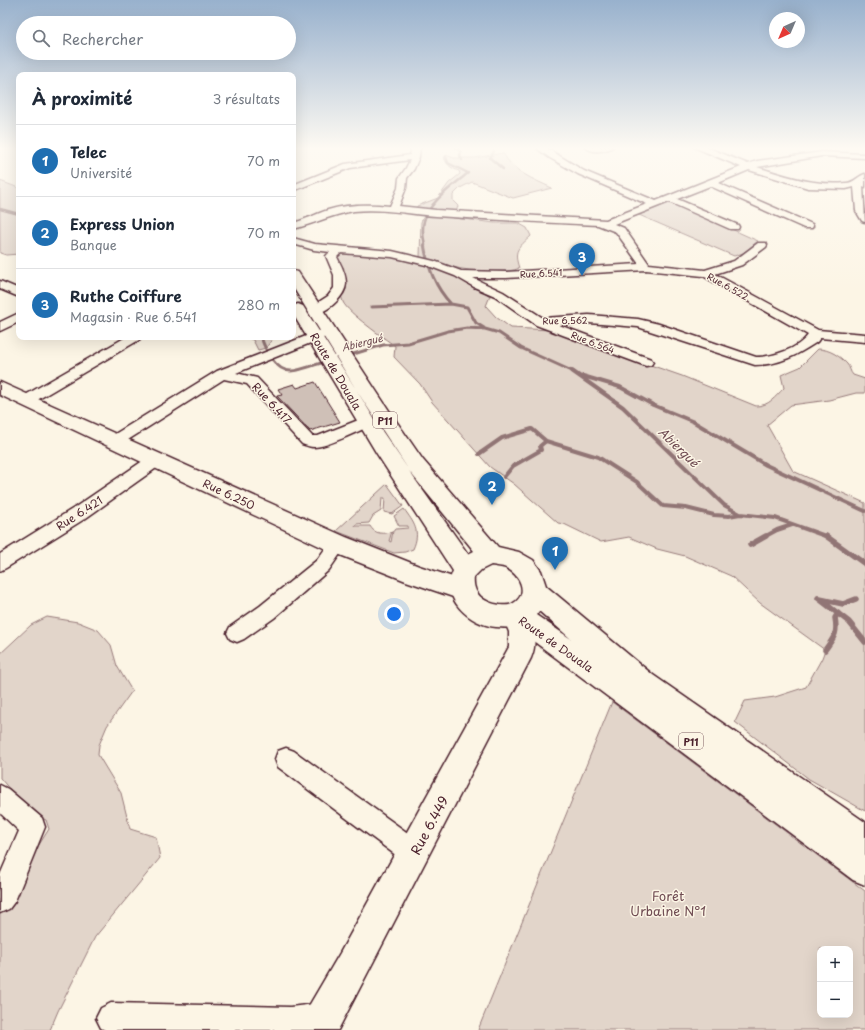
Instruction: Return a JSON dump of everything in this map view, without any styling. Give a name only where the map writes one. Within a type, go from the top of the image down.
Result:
[{"type":"main road","name":"P11","points":[[296,281],[315,310],[322,334],[416,465],[491,555]]},
{"type":"main road","name":"Route de Douala","points":[[296,304],[322,334],[366,422],[398,471],[441,530],[464,580],[470,603],[482,613],[499,617],[516,616],[542,632],[865,868]]},
{"type":"main road","name":"Rue 6.250","points":[[0,388],[338,544],[414,574],[464,580]]},
{"type":"main road","points":[[464,580],[472,563],[481,558],[491,555],[510,558],[519,562],[531,575],[535,592],[531,603],[523,612],[516,616]]},
{"type":"main road","name":"P11","points":[[535,592],[643,684],[865,841]]},
{"type":"main road","name":"Rue 6.449","points":[[320,1024],[414,853],[522,649],[522,632],[516,616]]},
{"type":"street","points":[[393,209],[399,195]]},
{"type":"street","points":[[633,195],[656,204]]},
{"type":"street","points":[[602,224],[679,195]]},
{"type":"street","points":[[738,195],[808,226]]},
{"type":"street","points":[[862,195],[861,211],[865,219]]},
{"type":"street","points":[[670,199],[734,227]]},
{"type":"street","points":[[296,225],[340,209],[375,208],[602,224],[620,230],[646,267]]},
{"type":"street","name":"Rue 6.562","points":[[296,242],[314,247],[392,254],[430,263],[459,274],[510,300],[531,317],[540,322],[572,319],[638,323],[655,327],[755,361],[769,362],[779,359],[813,339],[815,334]]},
{"type":"street","points":[[706,273],[738,263],[762,245]]},
{"type":"street","points":[[315,310],[333,299],[340,290],[341,278],[331,256],[335,254],[336,249]]},
{"type":"street","name":"Rue 6.522","points":[[646,267],[706,273],[815,334],[865,338]]},
{"type":"street","name":"Rue 6.541","points":[[459,274],[506,275],[646,267]]},
{"type":"street","points":[[3,281],[16,292]]},
{"type":"street","points":[[0,327],[16,319]]},
{"type":"street","name":"Rue 6.564","points":[[540,322],[646,362]]},
{"type":"street","points":[[115,441],[222,374],[322,334]]},
{"type":"street","points":[[27,400],[130,340]]},
{"type":"street","points":[[249,363],[252,381]]},
{"type":"street","name":"Rue 6.417","points":[[222,374],[252,381],[307,440],[313,442],[320,441],[366,422]]},
{"type":"street","name":"Rue 6.421","points":[[0,563],[80,513],[156,460]]},
{"type":"street","points":[[237,633],[267,612],[323,565],[338,544]]},
{"type":"street","points":[[286,759],[414,853]]},
{"type":"street","points":[[0,797],[33,827],[6,892],[0,900]]},
{"type":"street","points":[[111,1018],[320,1024]]},
{"type":"green space","points":[[0,195],[16,195],[16,254],[6,255],[0,253]]},
{"type":"green space","points":[[440,195],[453,195],[453,201],[458,206],[456,212],[416,209],[417,206],[438,198]]},
{"type":"green space","points":[[505,195],[524,195],[513,198]]},
{"type":"green space","points":[[671,202],[758,241],[743,253],[734,256],[639,215]]},
{"type":"green space","points":[[425,214],[494,223],[518,223],[527,228],[531,236],[518,250],[517,262],[519,268],[505,271],[470,270],[440,264],[420,257],[421,222]]},
{"type":"green space","points":[[349,252],[369,256],[386,256],[425,264],[458,275],[490,296],[486,306],[496,317],[511,328],[550,330],[682,376],[756,406],[761,406],[775,398],[784,388],[781,375],[800,367],[818,349],[826,350],[838,356],[848,365],[853,375],[865,379],[865,393],[856,393],[829,400],[791,405],[767,425],[793,471],[865,503],[865,811],[809,779],[735,722],[745,701],[775,697],[806,687],[825,650],[760,603],[731,576],[685,556],[657,549],[629,537],[601,542],[564,524],[558,523],[514,484],[490,467],[432,402],[420,384],[394,357],[395,346],[359,319],[346,307],[343,302],[340,285],[344,268],[334,257]]},
{"type":"green space","points":[[253,340],[272,340],[266,348],[258,350]]},
{"type":"green space","points":[[387,484],[403,506],[392,514],[384,512],[385,498],[382,498],[381,511],[373,516],[369,523],[356,524],[355,526],[370,526],[374,531],[380,533],[392,531],[389,541],[391,542],[393,531],[396,529],[408,528],[408,526],[399,526],[394,516],[404,509],[413,523],[416,532],[413,549],[405,552],[394,553],[336,531]]},
{"type":"green space","points":[[47,617],[78,622],[98,630],[111,645],[117,666],[132,691],[107,726],[99,745],[98,755],[121,793],[130,829],[156,837],[160,858],[95,937],[50,1030],[0,1030],[0,893],[30,859],[49,829],[46,820],[30,813],[0,778],[0,654],[31,625]]},
{"type":"green space","name":"Forêt Urbaine N°1","points":[[612,702],[865,891],[865,1030],[478,1030]]},
{"type":"building","points":[[315,382],[340,422],[310,431],[277,396],[282,395],[278,389],[294,384],[297,388]]},
{"type":"waterway","points":[[425,245],[423,236],[424,221],[431,207],[442,195]]},
{"type":"waterway","name":"Abiergué","points":[[0,209],[16,213]]},
{"type":"waterway","points":[[424,244],[436,284],[451,304]]},
{"type":"waterway","name":"Abiergué","points":[[371,307],[451,304]]},
{"type":"waterway","name":"Abiergué","points":[[451,304],[467,307],[476,323],[484,328]]},
{"type":"waterway","name":"Abiergué","points":[[347,356],[383,345],[408,343],[448,331],[467,328],[485,329],[499,333],[521,348],[572,371]]},
{"type":"waterway","name":"Abiergué","points":[[262,340],[272,358],[285,370],[299,370],[328,361]]},
{"type":"waterway","name":"Abiergué","points":[[572,371],[623,407],[724,505],[740,514]]},
{"type":"waterway","points":[[583,376],[620,387],[653,405],[694,422],[766,465],[865,511]]},
{"type":"waterway","points":[[479,454],[502,438],[532,429],[546,441]]},
{"type":"waterway","points":[[504,477],[513,466],[541,450],[540,446],[546,441]]},
{"type":"waterway","points":[[546,441],[598,457],[637,482],[663,506],[686,508],[714,515],[729,516],[740,514]]},
{"type":"waterway","name":"Abiergué","points":[[740,514],[775,518],[827,537]]},
{"type":"waterway","points":[[764,537],[777,530],[792,525]]},
{"type":"waterway","points":[[750,545],[766,536]]},
{"type":"waterway","name":"Abiergué","points":[[827,537],[865,564]]},
{"type":"waterway","points":[[818,598],[838,613]]},
{"type":"waterway","points":[[820,599],[843,604],[856,599]]},
{"type":"waterway","points":[[825,650],[836,632],[835,618],[838,613]]},
{"type":"waterway","points":[[838,613],[849,622],[865,642]]},
{"type":"place","name":"Ruthe Coiffure","points":[[582,276]]},
{"type":"place","name":"Express Union","points":[[492,505]]},
{"type":"place","name":"Telec","points":[[555,570]]}]
